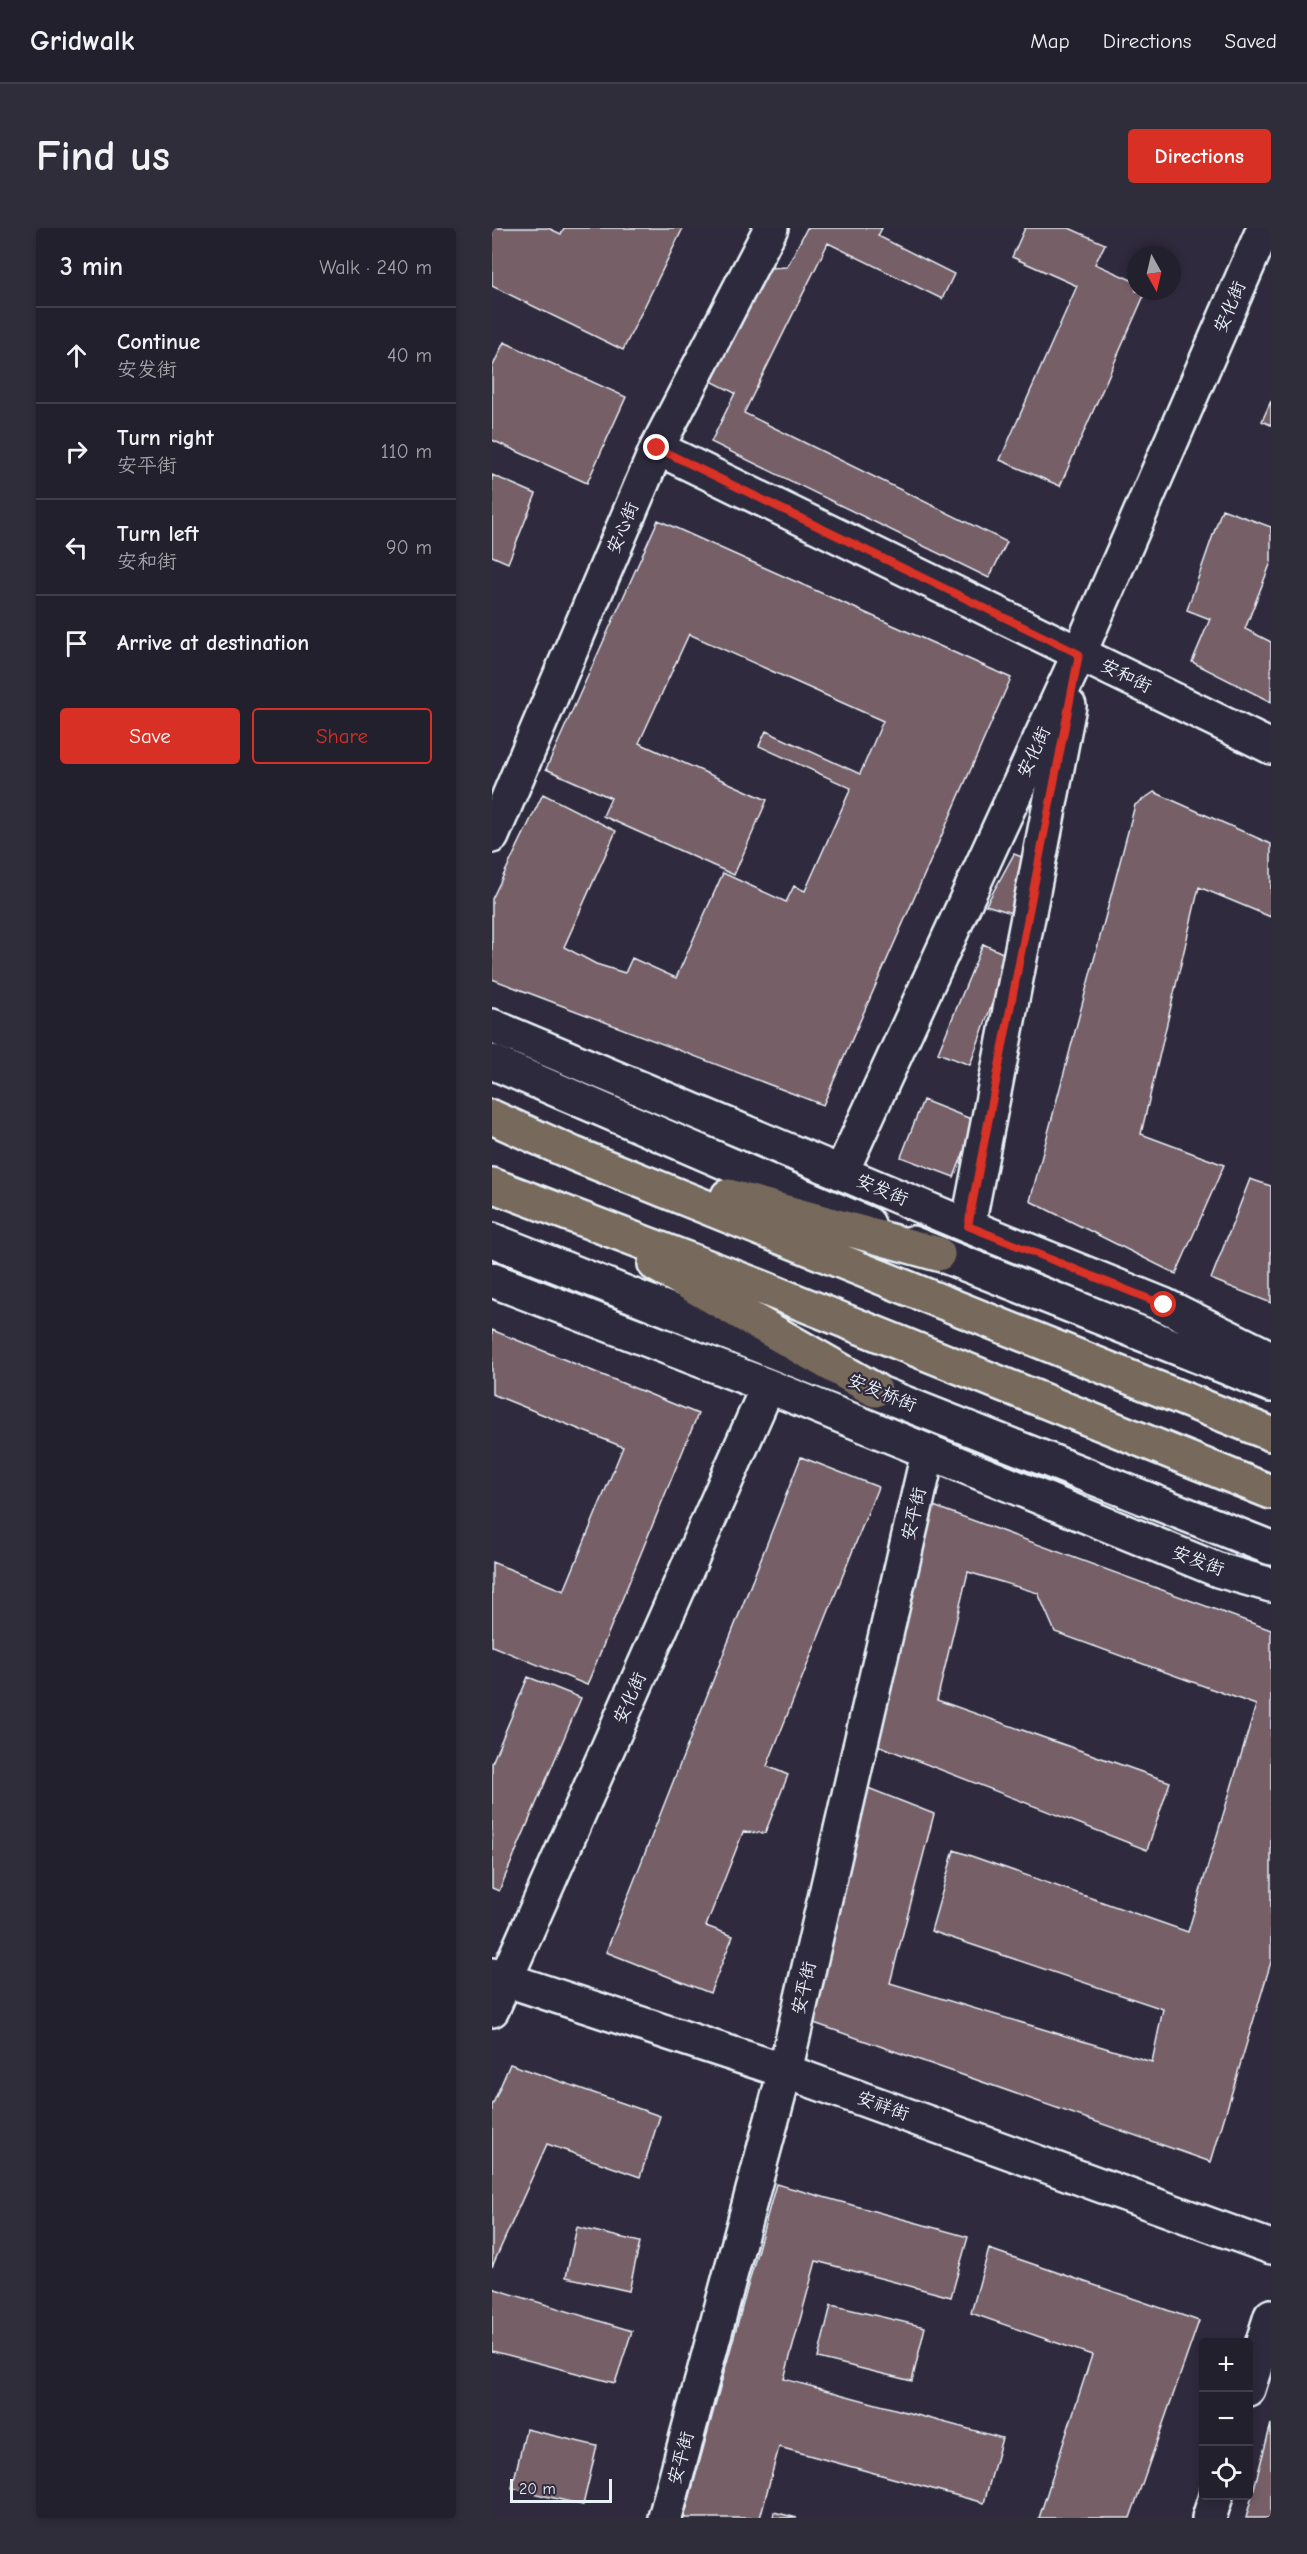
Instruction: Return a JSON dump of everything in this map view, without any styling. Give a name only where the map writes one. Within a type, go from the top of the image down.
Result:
[{"type":"highway","points":[[492,1117],[574,1154],[1271,1434]]},
{"type":"highway","points":[[574,1154],[938,1254]]},
{"type":"highway","points":[[492,1185],[758,1286],[1271,1492]]},
{"type":"highway","points":[[560,1210],[875,1390]]},
{"type":"street","name":"安心街","points":[[492,836],[657,448],[771,228]]},
{"type":"street","name":"安化街","points":[[841,1173],[1079,654],[1264,228]]},
{"type":"street","name":"安和街","points":[[657,448],[1271,747]]},
{"type":"street","points":[[968,1226],[1079,654]]},
{"type":"street","name":"安发街","points":[[492,1026],[968,1226],[1164,1305],[1271,1358]]},
{"type":"street","name":"安发街","points":[[492,1062],[938,1254],[1271,1385]]},
{"type":"street","name":"安发桥街","points":[[492,1240],[1271,1548]]},
{"type":"street","name":"安发街","points":[[492,1280],[768,1386],[1218,1570],[1271,1585]]},
{"type":"street","name":"安化街","points":[[492,2010],[498,1977],[768,1386]]},
{"type":"street","name":"安平街","points":[[665,2518],[785,2071],[928,1453]]},
{"type":"street","name":"安祥街","points":[[498,1977],[785,2071],[1271,2247]]},
{"type":"street","points":[[1253,2373],[1271,2316]]},
{"type":"street","points":[[1209,2518],[1215,2500]]},
{"type":"building","points":[[492,228],[548,228],[561,234],[564,228],[683,228],[623,350],[492,286]]},
{"type":"building","points":[[807,228],[882,228],[878,236],[954,274],[942,299],[828,243],[744,413],[1007,542],[989,578],[711,442],[735,393],[711,381],[766,268],[787,267]]},
{"type":"building","points":[[1025,228],[1069,228],[1105,244],[1095,264],[1127,278],[1127,300],[1142,300],[1060,486],[1000,460],[1077,286],[1012,257]]},
{"type":"building","points":[[504,342],[626,397],[587,483],[492,440],[492,368]]},
{"type":"building","points":[[1271,401],[1271,425],[1262,421]]},
{"type":"building","points":[[492,475],[536,494],[508,563],[492,556]]},
{"type":"building","points":[[1222,509],[1271,527],[1271,562],[1245,629],[1271,642],[1271,702],[1192,662],[1210,619],[1187,610]]},
{"type":"building","points":[[658,520],[1011,678],[823,1105],[492,979],[492,899],[543,794],[616,831],[564,947],[596,964],[625,973],[632,958],[676,978],[723,873],[786,902],[794,886],[805,891],[851,788],[759,746],[766,731],[860,774],[883,721],[689,634],[639,743],[767,800],[734,875],[603,816],[611,798],[546,769]]},
{"type":"building","points":[[1154,792],[1271,844],[1271,917],[1199,887],[1141,1134],[1224,1165],[1176,1274],[1030,1201],[1135,805]]},
{"type":"building","points":[[1014,854],[1032,861],[1018,915],[986,905]]},
{"type":"building","points":[[983,944],[1009,956],[970,1065],[938,1053]]},
{"type":"building","points":[[923,1100],[976,1121],[954,1177],[901,1157]]},
{"type":"building","points":[[1250,1179],[1271,1186],[1271,1303],[1211,1279]]},
{"type":"building","points":[[492,1330],[698,1414],[587,1685],[492,1646],[492,1562],[564,1591],[623,1447],[492,1394]]},
{"type":"building","points":[[801,1457],[878,1487],[767,1766],[788,1775],[765,1833],[743,1832],[706,1926],[733,1936],[710,1993],[606,1952]]},
{"type":"building","points":[[920,1501],[1271,1630],[1271,1962],[1211,2162],[814,2023],[858,1784],[934,1814],[890,1983],[1152,2062],[1163,2009],[931,1931],[954,1850],[1188,1932],[1256,1705],[1055,1632],[1038,1593],[968,1572],[937,1700],[1170,1782],[1147,1850],[872,1743]]},
{"type":"building","points":[[528,1677],[581,1698],[499,1891],[492,1888],[492,1763]]},
{"type":"building","points":[[510,2064],[660,2116],[640,2177],[547,2144],[492,2267],[492,2106]]},
{"type":"building","points":[[776,2184],[968,2237],[951,2297],[816,2261],[784,2379],[1002,2438],[984,2503],[779,2447],[760,2518],[684,2518]]},
{"type":"building","points":[[577,2227],[640,2242],[629,2291],[566,2277]]},
{"type":"building","points":[[989,2249],[1199,2321],[1130,2518],[1039,2518],[1092,2355],[971,2313]]},
{"type":"building","points":[[492,2288],[632,2331],[615,2383],[492,2351]]},
{"type":"building","points":[[831,2305],[925,2327],[912,2381],[818,2358]]},
{"type":"building","points":[[1271,2424],[1271,2518],[1246,2518],[1251,2500],[1253,2500],[1253,2492]]},
{"type":"building","points":[[526,2429],[597,2446],[583,2505],[512,2488]]},
{"type":"building","points":[[774,2512],[797,2518],[773,2518]]},
{"type":"route","points":[[657,448],[1079,654],[968,1226],[1164,1305]]}]
